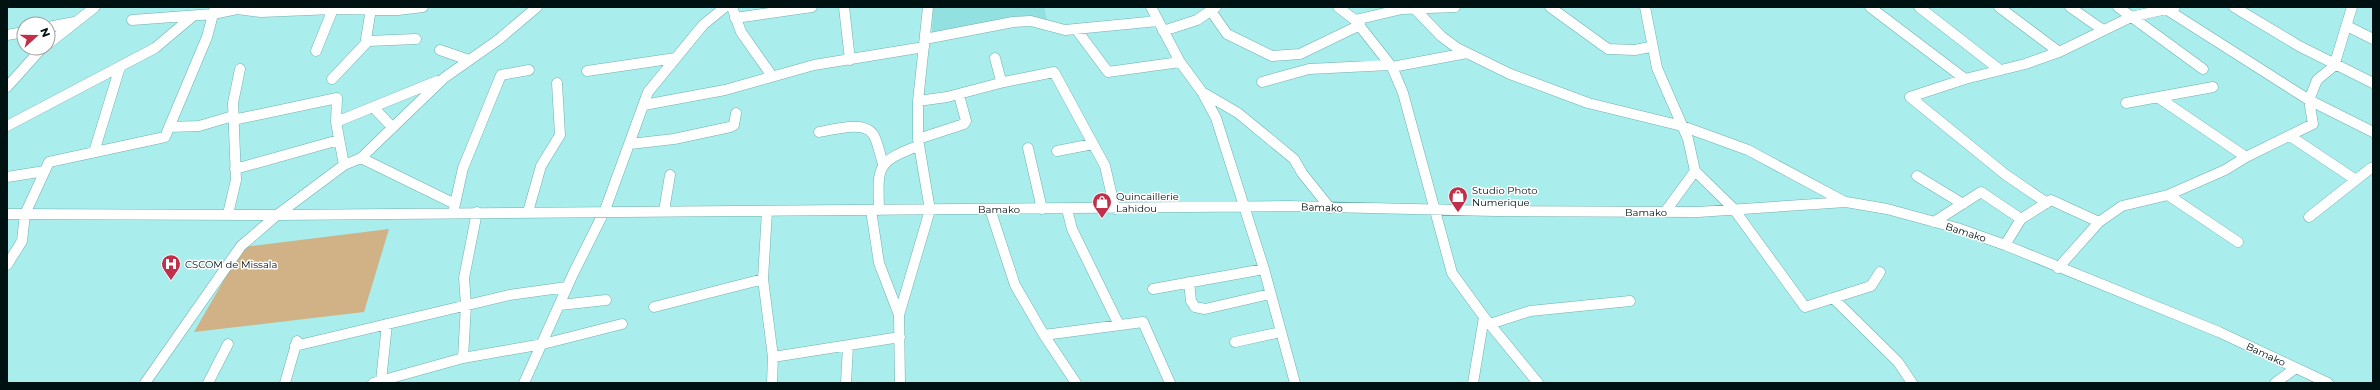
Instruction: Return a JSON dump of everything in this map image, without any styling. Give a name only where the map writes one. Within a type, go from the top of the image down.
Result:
[{"type":"street","points":[[56,38],[95,7]]},
{"type":"street","points":[[132,20],[193,16],[214,11],[237,9],[261,12],[345,8],[423,7]]},
{"type":"street","points":[[145,383],[241,246],[277,215],[344,165],[361,158],[444,78],[498,40],[537,7]]},
{"type":"street","points":[[524,383],[543,344],[567,287],[604,212],[648,92],[703,25],[725,7]]},
{"type":"street","points":[[732,7],[740,32],[772,76]]},
{"type":"street","points":[[735,18],[812,7]]},
{"type":"street","points":[[844,7],[850,60]]},
{"type":"street","points":[[899,315],[930,210],[918,142],[918,101],[928,7]]},
{"type":"street","points":[[1151,7],[1180,62],[1202,92],[1216,118],[1264,269],[1295,383]]},
{"type":"street","points":[[1338,7],[1357,23],[1391,66],[1403,93],[1452,273],[1487,320],[1538,383]]},
{"type":"street","points":[[1163,31],[1197,20],[1214,9],[1227,34],[1272,56],[1300,54],[1320,46],[1357,23],[1408,8],[1455,7]]},
{"type":"street","points":[[1550,7],[1608,49],[1635,50],[1650,47]]},
{"type":"street","points":[[1645,7],[1650,47],[1664,87],[1695,155],[1695,171],[1665,212]]},
{"type":"street","points":[[1870,7],[1965,79]]},
{"type":"street","points":[[1919,7],[2000,70]]},
{"type":"street","points":[[1999,7],[2059,52]]},
{"type":"street","points":[[2070,7],[2102,30]]},
{"type":"street","points":[[2118,7],[2203,69]]},
{"type":"street","points":[[2234,7],[2334,66],[2373,83]]},
{"type":"street","points":[[2058,268],[2099,222],[2122,206],[2168,195],[2225,170],[2246,157],[2313,124],[2309,100],[2317,80],[2334,66],[2352,7]]},
{"type":"street","points":[[366,8],[366,39],[368,41]]},
{"type":"street","points":[[1408,8],[1441,36],[1467,53],[1510,74],[1588,103],[1682,126],[1748,150],[1846,202]]},
{"type":"street","points":[[2047,203],[2006,175],[1910,97],[1965,79],[2025,64],[2059,52],[2130,17],[2170,8],[2309,100],[2373,132]]},
{"type":"street","points":[[316,51],[333,9]]},
{"type":"street","points":[[7,265],[22,241],[25,214],[49,162],[165,137],[207,37],[214,11]]},
{"type":"street","points":[[7,126],[28,113],[120,67],[169,38],[193,16]]},
{"type":"street","points":[[644,105],[725,90],[814,65],[850,60],[925,43],[987,26],[1024,21],[1040,22],[1057,29],[1076,29],[1158,20]]},
{"type":"street","points":[[56,26],[77,22]]},
{"type":"street","points":[[2347,26],[2373,39]]},
{"type":"street","points":[[1076,29],[1108,72],[1180,62]]},
{"type":"street","points":[[332,79],[368,41],[416,39]]},
{"type":"street","points":[[440,50],[469,60]]},
{"type":"street","points":[[1262,82],[1309,69],[1391,66],[1467,53]]},
{"type":"street","points":[[1300,54],[1309,69]]},
{"type":"street","points":[[7,87],[35,56]]},
{"type":"street","points":[[587,71],[676,58]]},
{"type":"street","points":[[995,58],[1001,81]]},
{"type":"street","points":[[94,152],[120,67]]},
{"type":"street","points":[[228,214],[236,180],[233,103],[240,69]]},
{"type":"street","points":[[361,158],[454,208],[463,168],[501,75],[529,70]]},
{"type":"street","points":[[918,101],[959,95],[1001,81],[1054,72],[1105,166],[1115,209]]},
{"type":"street","points":[[336,122],[374,108],[444,78]]},
{"type":"street","points":[[528,212],[541,166],[560,135],[557,83]]},
{"type":"street","points":[[2126,103],[2213,87]]},
{"type":"street","points":[[1202,92],[1238,113],[1294,159],[1302,173],[1330,208]]},
{"type":"street","points":[[900,383],[899,315],[879,263],[875,210],[878,174],[884,164],[893,156],[918,142],[964,124],[966,120],[959,95]]},
{"type":"street","points":[[170,128],[199,126],[334,97],[337,98],[336,122],[344,165]]},
{"type":"street","points":[[2159,98],[2246,157]]},
{"type":"street","points":[[374,108],[392,127]]},
{"type":"street","points":[[630,144],[674,139],[730,127],[734,125],[736,113]]},
{"type":"street","points":[[819,132],[851,127],[866,128],[873,134],[884,164]]},
{"type":"street","points":[[2290,136],[2356,180]]},
{"type":"street","points":[[235,169],[339,140]]},
{"type":"street","points":[[1057,151],[1093,144]]},
{"type":"street","points":[[1028,148],[1042,209]]},
{"type":"street","points":[[2309,217],[2371,168],[2373,169]]},
{"type":"street","points":[[7,177],[45,171]]},
{"type":"street","points":[[1695,171],[1733,208],[1805,307],[1871,286],[1880,272]]},
{"type":"street","points":[[664,211],[670,175]]},
{"type":"street","points":[[1917,176],[1963,204]]},
{"type":"street","points":[[1934,222],[1981,192],[2021,219]]},
{"type":"street","points":[[2168,195],[2238,242]]},
{"type":"street","points":[[2005,245],[2021,219],[2051,200],[2099,222]]},
{"type":"street","name":"Bamako","points":[[7,214],[277,215],[454,208],[477,212],[604,212],[1115,209],[1287,206],[1564,212],[1698,212],[1733,208],[1846,202],[1887,209],[1934,222],[2005,245],[2058,268],[2219,332],[2328,383]]},
{"type":"street","points":[[990,209],[1015,285],[1044,335],[1076,383]]},
{"type":"street","points":[[1067,209],[1072,229],[1118,325]]},
{"type":"street","points":[[767,211],[763,279],[773,357],[772,383]]},
{"type":"street","points":[[464,358],[466,305],[464,278],[477,212]]},
{"type":"street","points":[[1153,289],[1264,269]]},
{"type":"street","points":[[654,307],[763,279]]},
{"type":"street","points":[[1189,282],[1191,302],[1193,307],[1197,309],[1205,309],[1270,294]]},
{"type":"street","points":[[285,383],[297,342],[387,324],[508,295],[567,287]]},
{"type":"street","points":[[1833,298],[1898,362],[1912,383]]},
{"type":"street","points":[[560,305],[606,300]]},
{"type":"street","points":[[1487,320],[1530,311],[1630,301]]},
{"type":"street","points":[[1473,383],[1487,320]]},
{"type":"street","points":[[1044,335],[1139,322],[1146,324],[1156,354],[1170,383]]},
{"type":"street","points":[[387,324],[381,382],[464,358],[543,344],[622,324]]},
{"type":"street","points":[[1235,342],[1281,332]]},
{"type":"street","points":[[773,357],[900,337]]},
{"type":"street","points":[[208,383],[228,344]]},
{"type":"street","points":[[846,383],[848,346]]},
{"type":"street","points":[[2275,383],[2296,368]]},
{"type":"shaded area","points":[[933,7],[1044,7],[1047,20],[932,37]]},
{"type":"shaded area","points":[[389,229],[364,312],[194,332],[243,247]]},
{"type":"place","name":"Studio Photo Numerique","points":[[1458,213]]},
{"type":"place","name":"Quincaillerie Lahidou","points":[[1102,219]]},
{"type":"place","name":"CSCOM de Missala","points":[[171,281]]}]
